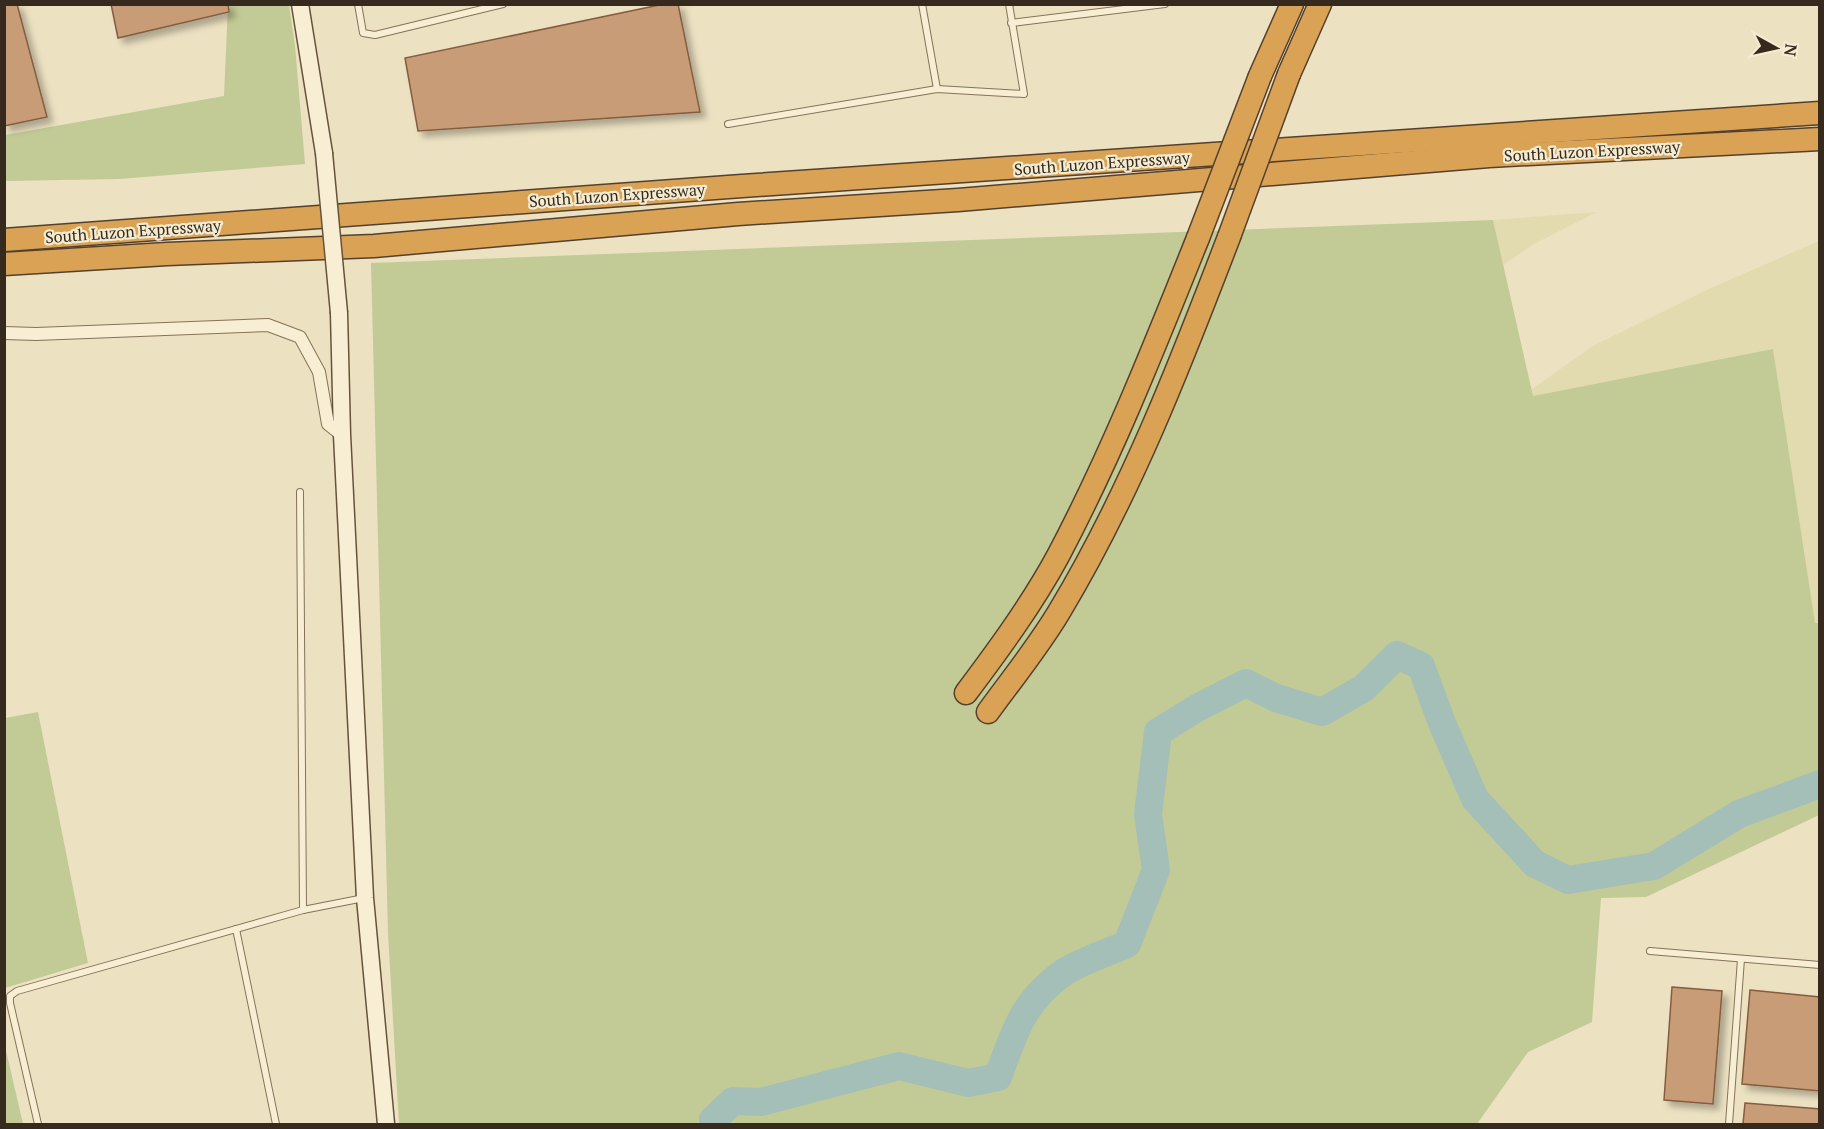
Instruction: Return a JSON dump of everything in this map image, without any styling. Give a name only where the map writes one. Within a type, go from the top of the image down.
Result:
[{"type":"highway","points":[[966,693],[1026,609],[1057,556],[1103,464],[1198,238],[1260,76],[1293,4]]},
{"type":"highway","points":[[988,712],[1058,614],[1097,546],[1173,380],[1289,74],[1320,4]]},
{"type":"highway","name":"South Luzon Expressway","points":[[4,240],[742,186],[1820,113]]},
{"type":"highway","name":"South Luzon Expressway","points":[[4,264],[167,254],[374,246],[738,214],[970,199],[1489,156],[1820,139]]},
{"type":"street","points":[[300,4],[324,153],[339,313],[342,435],[365,898],[386,1125]]},
{"type":"street","points":[[4,333],[36,334],[268,325],[300,337],[319,372],[328,424],[342,435]]},
{"type":"lane","points":[[358,4],[363,33],[375,35],[503,4]]},
{"type":"lane","points":[[922,4],[937,89]]},
{"type":"lane","points":[[728,124],[937,89],[1024,94],[1009,4]]},
{"type":"lane","points":[[1011,23],[1165,4]]},
{"type":"lane","points":[[300,492],[303,910]]},
{"type":"lane","points":[[39,1125],[10,1003],[10,996],[17,991],[303,910],[365,898]]},
{"type":"lane","points":[[236,929],[276,1125]]},
{"type":"lane","points":[[1650,951],[1820,965]]},
{"type":"lane","points":[[1729,1125],[1741,959]]},
{"type":"shaded area","points":[[1597,212],[1534,244],[1503,265],[1493,220]]},
{"type":"shaded area","points":[[1819,241],[1819,623],[1815,624],[1773,349],[1533,396],[1532,389],[1593,346],[1711,288]]},
{"type":"green space","points":[[228,5],[289,5],[295,46],[305,164],[119,179],[5,181],[5,135],[224,96]]},
{"type":"green space","points":[[1493,220],[1533,396],[1773,349],[1815,623],[1819,623],[1819,815],[1646,897],[1601,898],[1592,1022],[1528,1052],[1477,1124],[399,1124],[388,933],[371,263]]},
{"type":"green space","points":[[38,712],[88,963],[5,988],[5,718]]},
{"type":"green space","points":[[5,1046],[23,1124],[5,1124]]},
{"type":"building","points":[[4,4],[17,4],[47,117],[4,126]]},
{"type":"building","points":[[111,4],[228,4],[229,12],[118,38]]},
{"type":"building","points":[[664,4],[678,4],[700,112],[418,131],[405,58]]},
{"type":"building","points":[[1672,987],[1722,991],[1713,1104],[1664,1100]]},
{"type":"building","points":[[1750,990],[1820,997],[1820,1091],[1742,1084]]},
{"type":"building","points":[[1745,1103],[1820,1109],[1820,1124],[1743,1124]]},
{"type":"waterway","points":[[714,1124],[713,1120],[733,1101],[761,1102],[899,1066],[968,1083],[998,1077],[1015,1032],[1038,995],[1063,973],[1127,944],[1156,870],[1148,814],[1158,732],[1197,708],[1246,683],[1276,698],[1322,712],[1364,688],[1397,655],[1421,666],[1442,723],[1475,799],[1535,864],[1568,880],[1654,866],[1739,814],[1820,784]]}]
